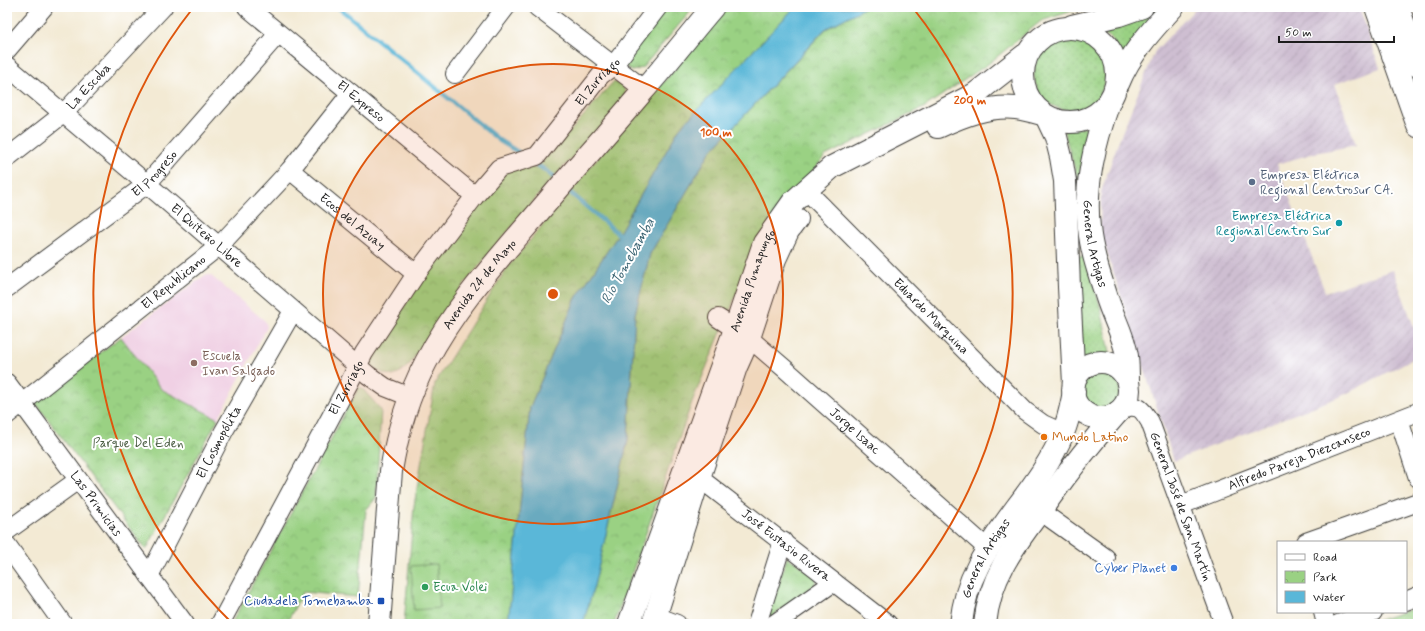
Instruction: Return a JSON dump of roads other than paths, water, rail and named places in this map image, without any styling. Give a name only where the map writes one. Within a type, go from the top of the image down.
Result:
[{"type":"main road","name":"Avenida 24 de Mayo","points":[[379,624],[391,472],[398,434],[410,397],[425,364],[443,332],[482,280],[580,163],[645,90],[713,7]]},
{"type":"main road","points":[[1142,7],[1119,15],[1055,30],[1045,34],[1025,55],[1023,74],[1024,87],[1030,101],[1045,115],[1057,120],[1073,122],[1083,120],[1102,110],[1112,97],[1124,68],[1132,54],[1173,7]]},
{"type":"main road","points":[[1376,7],[1413,96],[1418,126]]},
{"type":"main road","points":[[1398,7],[1418,66]]},
{"type":"main road","points":[[1067,27],[1078,28],[1091,32],[1103,40],[1112,51],[1118,78],[1112,97]]},
{"type":"main road","name":"Avenida Pumapungo","points":[[628,624],[736,367],[734,328],[775,259],[788,231],[803,211],[810,194],[832,167],[975,94],[1025,55]]},
{"type":"main road","name":"General Artigas","points":[[985,624],[988,604],[994,584],[1015,544],[1066,475],[1120,410],[1128,396],[1127,355],[1101,279],[1089,229],[1087,210],[1088,187],[1097,140],[1112,97]]},
{"type":"main road","name":"Avenida Pumapungo","points":[[810,194],[902,144],[952,121],[981,111],[1001,107],[1017,108],[1045,115]]},
{"type":"main road","name":"General Artigas","points":[[1045,115],[1056,137],[1065,181],[1068,287],[1074,388],[1078,406],[1090,415],[1104,418],[1111,416],[1120,410]]},
{"type":"main road","name":"General Artigas","points":[[961,624],[969,587],[977,566],[1045,467],[1063,433],[1070,415],[1074,388],[1077,377],[1081,371],[1087,367],[1101,363],[1115,366],[1121,371],[1128,384]]},
{"type":"main road","name":"Avenida Pumapungo","points":[[654,620],[692,472]]},
{"type":"street","points":[[7,50],[44,7]]},
{"type":"street","name":"La Escoba","points":[[7,158],[63,114],[163,7]]},
{"type":"street","name":"El Expreso","points":[[247,7],[475,196]]},
{"type":"street","points":[[455,74],[506,7]]},
{"type":"street","points":[[537,7],[645,90]]},
{"type":"street","name":"El Zurriago","points":[[220,624],[364,353],[416,274],[475,196],[499,168],[537,156],[601,75],[613,66],[658,7]]},
{"type":"street","name":"El Progreso","points":[[7,288],[148,184],[278,34]]},
{"type":"street","name":"El Quiteño Libre","points":[[7,66],[148,184],[358,366],[385,387],[410,397]]},
{"type":"street","name":"El Republicano","points":[[7,414],[219,246],[290,170],[351,94]]},
{"type":"street","name":"Ecos del Azuay","points":[[290,170],[416,274]]},
{"type":"street","name":"Eduardo Marquina","points":[[810,194],[1025,411],[1043,424],[1063,433]]},
{"type":"street","name":"El Cosmopólita","points":[[149,576],[224,431],[293,311]]},
{"type":"street","name":"Jorge Isaac","points":[[734,328],[988,549]]},
{"type":"street","name":"Las Primicias","points":[[7,383],[185,624]]},
{"type":"street","name":"General José de San Martín","points":[[1120,410],[1131,406],[1137,406],[1150,422],[1224,624]]},
{"type":"street","name":"Alfredo Pareja Diezcanseco","points":[[1181,505],[1418,412]]},
{"type":"street","points":[[1399,420],[1418,478]]},
{"type":"street","name":"José Eustasio Rivera","points":[[692,472],[888,624]]},
{"type":"street","points":[[7,531],[78,480]]},
{"type":"street","points":[[1309,541],[1418,502]]},
{"type":"street","points":[[1040,511],[1106,558]]},
{"type":"street","points":[[757,624],[783,542]]},
{"type":"street","points":[[7,545],[63,624]]},
{"type":"street","points":[[774,624],[834,582]]},
{"type":"street","points":[[1407,600],[1418,596]]},
{"type":"street","points":[[1323,613],[1326,624]]},
{"type":"street","points":[[1338,624],[1370,613]]},
{"type":"street","points":[[654,620],[677,624]]},
{"type":"water","name":"Río Tomebamba","points":[[795,7],[866,7],[825,29],[710,152],[650,254],[635,314],[628,440],[594,586],[583,624],[508,624],[530,407],[576,298],[616,238],[679,129]]},
{"type":"waterway","points":[[338,7],[500,141],[523,155]]},
{"type":"waterway","points":[[534,163],[558,181]]},
{"type":"waterway","points":[[566,189],[623,238]]},
{"type":"place","name":"Empresa Eléctrica Regional Centrosur CA.","points":[[1252,182]]},
{"type":"place","name":"Empresa Eléctrica Regional Centro Sur","points":[[1339,223]]},
{"type":"place","name":"Escuela Ivan Salgado","points":[[194,363]]},
{"type":"place","name":"Mundo Latino","points":[[1044,437]]},
{"type":"place","name":"Cyber Planet","points":[[1174,568]]},
{"type":"place","name":"Ecua Volei","points":[[425,587]]},
{"type":"place","name":"Ciudadela Tomebamba","points":[[381,601]]},
{"type":"park label","name":"Parque Del Eden","points":[[138,443]]}]
